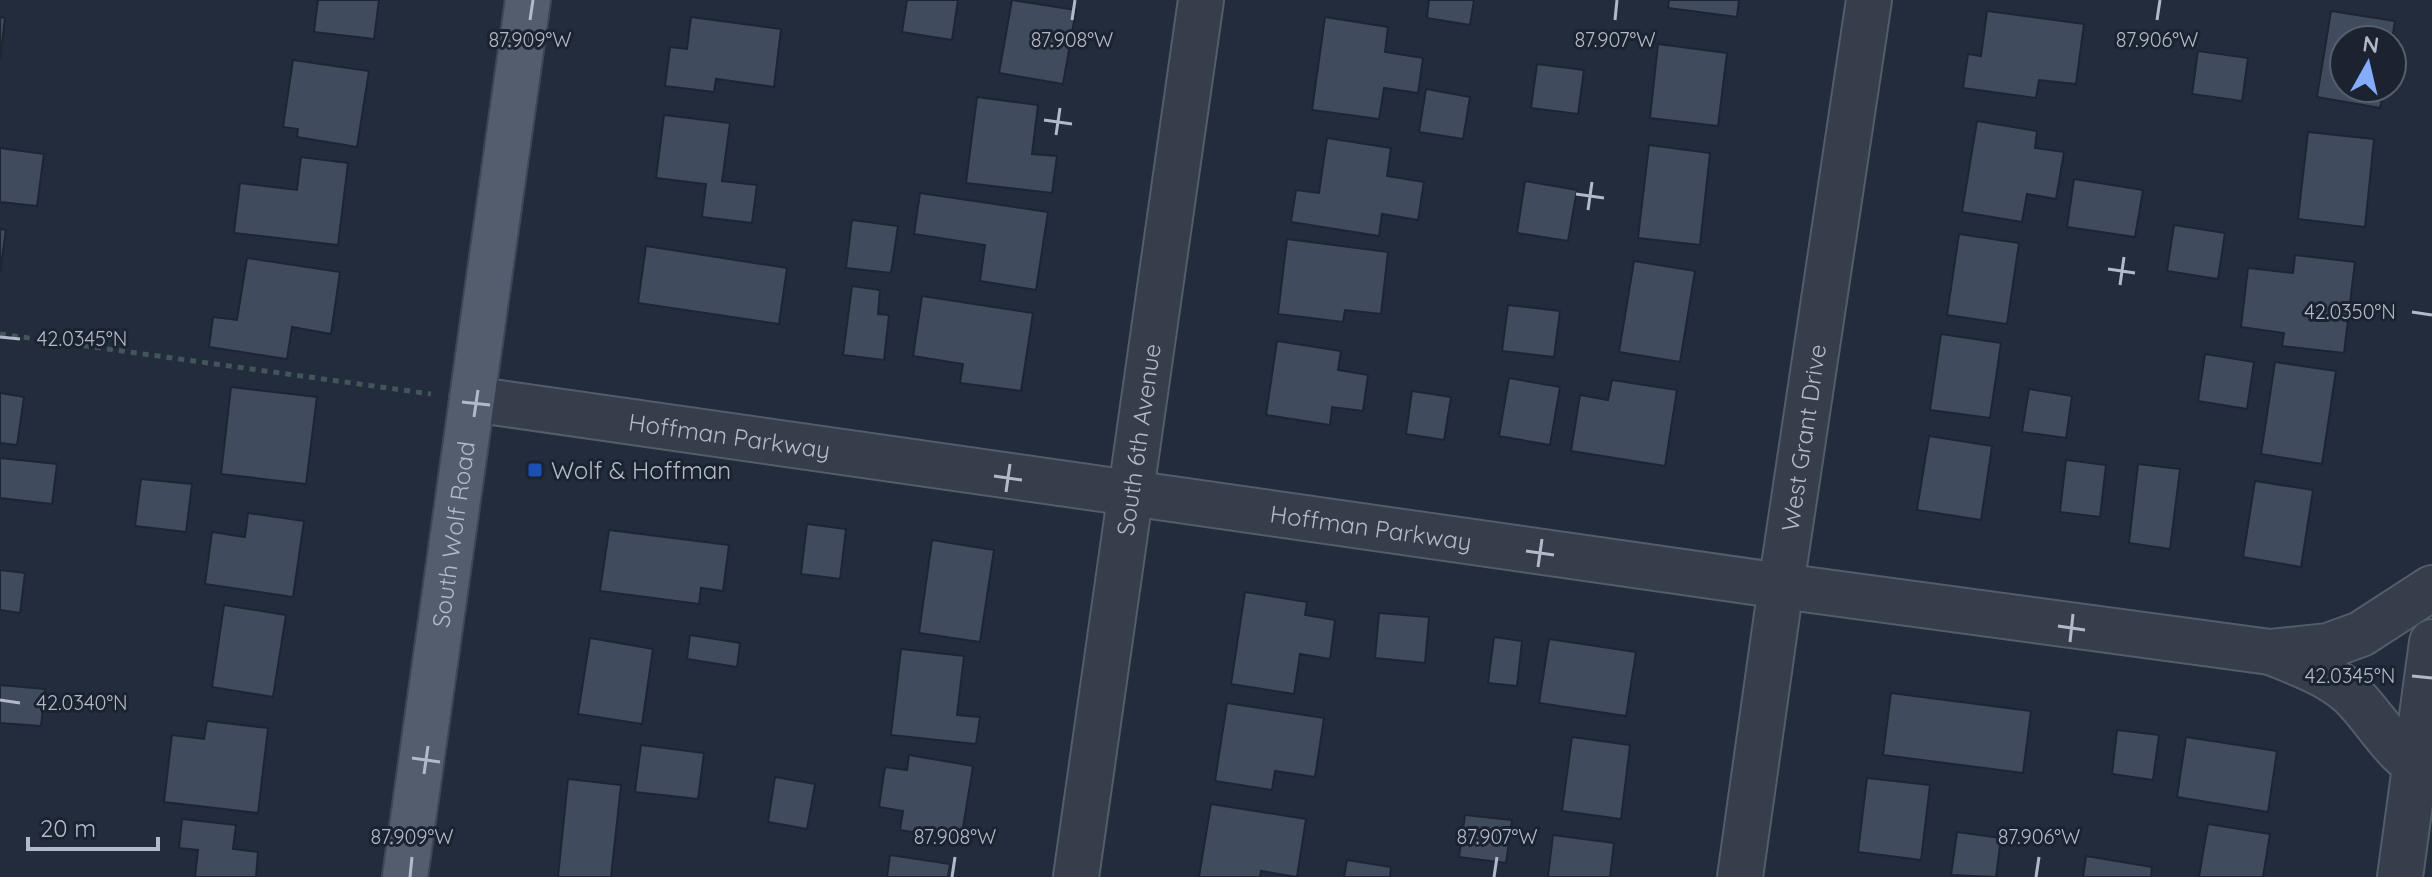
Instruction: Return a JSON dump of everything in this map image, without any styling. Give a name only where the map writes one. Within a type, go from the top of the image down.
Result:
[{"type":"main road","name":"South Wolf Road","points":[[405,877],[528,0]]},
{"type":"street","name":"South 6th Avenue","points":[[1076,877],[1201,0]]},
{"type":"street","name":"West Grant Drive","points":[[1740,877],[1869,0]]},
{"type":"street","name":"Hoffman Parkway","points":[[472,399],[1781,586],[2270,652],[2328,646],[2361,634],[2432,588]]},
{"type":"street","points":[[2400,877],[2424,770],[2432,642]]},
{"type":"street","name":"Hoffman Parkway","points":[[2270,652],[2324,675],[2351,695],[2393,745],[2424,770]]},
{"type":"path","points":[[0,334],[472,399]]},
{"type":"building","points":[[318,0],[379,0],[374,39],[314,32]]},
{"type":"building","points":[[907,0],[958,0],[952,40],[902,32]]},
{"type":"building","points":[[1012,0],[1076,10],[1063,84],[999,73]]},
{"type":"building","points":[[1429,0],[1474,0],[1470,25],[1427,18]]},
{"type":"building","points":[[1669,0],[1739,0],[1737,17],[1668,8]]},
{"type":"building","points":[[1987,11],[2084,24],[2076,84],[2039,80],[2036,98],[1963,88],[1968,54],[1981,56]]},
{"type":"building","points":[[2331,11],[2395,21],[2395,24],[2329,24]]},
{"type":"building","points":[[0,17],[5,18],[0,60]]},
{"type":"building","points":[[691,17],[781,29],[774,87],[716,79],[714,92],[665,86],[670,47],[687,49]]},
{"type":"building","points":[[1325,17],[1388,27],[1385,52],[1423,58],[1418,93],[1384,88],[1379,119],[1312,110]]},
{"type":"building","points":[[2328,29],[2328,99],[2317,97]]},
{"type":"building","points":[[1658,44],[1727,53],[1718,126],[1650,118]]},
{"type":"building","points":[[2198,51],[2248,58],[2242,101],[2192,94]]},
{"type":"building","points":[[293,60],[369,71],[357,147],[297,137],[298,129],[283,127]]},
{"type":"building","points":[[1537,64],[1584,70],[1578,114],[1531,108]]},
{"type":"building","points":[[1426,89],[1470,97],[1463,139],[1419,132]]},
{"type":"building","points":[[977,97],[1038,105],[1032,154],[1057,156],[1052,193],[966,183]]},
{"type":"building","points":[[2357,104],[2381,104],[2380,108]]},
{"type":"building","points":[[664,115],[730,123],[722,181],[757,185],[752,223],[702,217],[706,184],[656,178]]},
{"type":"building","points":[[1977,121],[2037,131],[2035,148],[2064,152],[2056,199],[2027,194],[2022,222],[1962,212]]},
{"type":"building","points":[[2308,132],[2374,139],[2365,227],[2298,219]]},
{"type":"building","points":[[1327,138],[1391,148],[1387,176],[1424,182],[1418,220],[1382,214],[1379,236],[1291,222],[1296,190],[1319,193]]},
{"type":"building","points":[[1649,145],[1710,153],[1700,245],[1638,238]]},
{"type":"building","points":[[0,148],[44,154],[37,206],[0,202]]},
{"type":"building","points":[[301,157],[348,163],[338,245],[234,233],[240,183],[297,190]]},
{"type":"building","points":[[2074,179],[2143,190],[2135,237],[2067,227]]},
{"type":"building","points":[[1525,181],[1577,190],[1568,241],[1517,233]]},
{"type":"building","points":[[920,193],[1048,212],[1036,290],[980,281],[985,245],[914,234]]},
{"type":"building","points":[[852,220],[898,226],[891,273],[846,268]]},
{"type":"building","points":[[2174,225],[2225,233],[2218,279],[2167,271]]},
{"type":"building","points":[[0,229],[6,230],[0,272]]},
{"type":"building","points":[[1959,234],[2019,243],[2007,324],[1947,315]]},
{"type":"building","points":[[1287,239],[1388,252],[1381,314],[1345,310],[1343,322],[1278,314]]},
{"type":"building","points":[[646,246],[787,268],[779,324],[638,303]]},
{"type":"building","points":[[2295,255],[2355,262],[2344,353],[2282,346],[2284,333],[2241,327],[2248,268],[2293,273]]},
{"type":"building","points":[[247,258],[340,272],[331,334],[292,327],[287,359],[209,347],[213,317],[237,320]]},
{"type":"building","points":[[1634,261],[1695,271],[1680,362],[1619,352]]},
{"type":"building","points":[[852,286],[880,290],[878,314],[889,315],[884,360],[843,355]]},
{"type":"building","points":[[922,296],[1033,313],[1021,391],[960,383],[963,364],[913,356]]},
{"type":"building","points":[[1508,305],[1560,311],[1554,357],[1502,351]]},
{"type":"building","points":[[1941,334],[2001,343],[1990,418],[1930,410]]},
{"type":"building","points":[[1277,341],[1341,351],[1338,370],[1368,375],[1363,411],[1332,407],[1330,425],[1266,415]]},
{"type":"building","points":[[2205,354],[2254,362],[2247,409],[2198,401]]},
{"type":"building","points":[[2275,362],[2336,371],[2322,464],[2261,454]]},
{"type":"building","points":[[1509,378],[1560,387],[1550,445],[1499,436]]},
{"type":"building","points":[[1612,380],[1677,390],[1665,466],[1571,451],[1580,395],[1608,400]]},
{"type":"building","points":[[231,387],[317,397],[306,484],[221,474]]},
{"type":"building","points":[[2029,389],[2072,396],[2066,438],[2022,432]]},
{"type":"building","points":[[1412,391],[1451,397],[1444,440],[1406,434]]},
{"type":"building","points":[[0,393],[24,397],[17,445],[0,443]]},
{"type":"building","points":[[1929,436],[1992,446],[1981,520],[1917,510]]},
{"type":"building","points":[[0,458],[57,464],[52,504],[0,498]]},
{"type":"building","points":[[2066,460],[2106,465],[2100,517],[2060,512]]},
{"type":"building","points":[[2138,464],[2180,469],[2170,549],[2129,543]]},
{"type":"building","points":[[141,479],[192,484],[186,532],[135,526]]},
{"type":"building","points":[[2255,481],[2313,490],[2301,567],[2243,557]]},
{"type":"building","points":[[248,513],[304,521],[293,597],[205,584],[212,532],[245,537]]},
{"type":"building","points":[[807,524],[846,529],[840,579],[801,574]]},
{"type":"building","points":[[609,530],[729,545],[723,591],[701,588],[699,604],[600,591]]},
{"type":"building","points":[[932,540],[994,550],[980,642],[919,633]]},
{"type":"building","points":[[0,570],[25,573],[20,613],[0,610]]},
{"type":"building","points":[[1245,592],[1307,602],[1305,615],[1335,620],[1330,659],[1300,654],[1294,694],[1231,684]]},
{"type":"building","points":[[224,605],[286,615],[273,697],[212,687]]},
{"type":"building","points":[[1379,613],[1429,617],[1425,663],[1375,658]]},
{"type":"building","points":[[690,635],[740,643],[737,667],[687,659]]},
{"type":"building","points":[[1494,637],[1522,641],[1517,686],[1488,683]]},
{"type":"building","points":[[590,638],[653,649],[642,724],[578,714]]},
{"type":"building","points":[[1549,639],[1636,652],[1626,716],[1539,703]]},
{"type":"building","points":[[901,649],[964,656],[957,715],[980,717],[976,744],[891,735]]},
{"type":"building","points":[[0,685],[45,689],[41,726],[0,723]]},
{"type":"building","points":[[1891,693],[2031,711],[2023,773],[1883,755]]},
{"type":"building","points":[[1227,703],[1324,718],[1315,777],[1275,771],[1272,790],[1215,781]]},
{"type":"building","points":[[207,721],[268,728],[258,813],[164,802],[172,735],[204,739]]},
{"type":"building","points":[[2117,730],[2159,735],[2153,780],[2112,774]]},
{"type":"building","points":[[1572,737],[1630,745],[1621,819],[1562,811]]},
{"type":"building","points":[[2186,737],[2277,751],[2268,812],[2177,797]]},
{"type":"building","points":[[641,745],[704,753],[698,799],[635,792]]},
{"type":"building","points":[[909,755],[973,766],[961,840],[900,830],[903,811],[879,807],[885,767],[907,770]]},
{"type":"building","points":[[775,777],[815,784],[807,829],[768,822]]},
{"type":"building","points":[[1867,778],[1930,785],[1921,860],[1858,852]]},
{"type":"building","points":[[568,779],[621,785],[611,877],[558,877]]},
{"type":"building","points":[[1211,804],[1306,819],[1297,877],[1261,871],[1260,877],[1199,877]]},
{"type":"building","points":[[1465,815],[1512,820],[1506,863],[1459,857]]},
{"type":"building","points":[[182,819],[236,825],[233,849],[258,852],[256,877],[195,877],[198,850],[179,848]]},
{"type":"building","points":[[2208,824],[2270,834],[2263,877],[2199,877]]},
{"type":"building","points":[[1957,832],[2001,838],[1996,877],[1951,875]]},
{"type":"building","points":[[1553,835],[1614,843],[1610,877],[1548,877]]},
{"type":"building","points":[[890,855],[950,864],[948,877],[887,877]]},
{"type":"building","points":[[2086,856],[2152,867],[2151,877],[2083,877]]},
{"type":"building","points":[[1347,860],[1391,867],[1390,877],[1344,877]]},
{"type":"place","name":"Wolf & Hoffman","points":[[535,470]]}]
